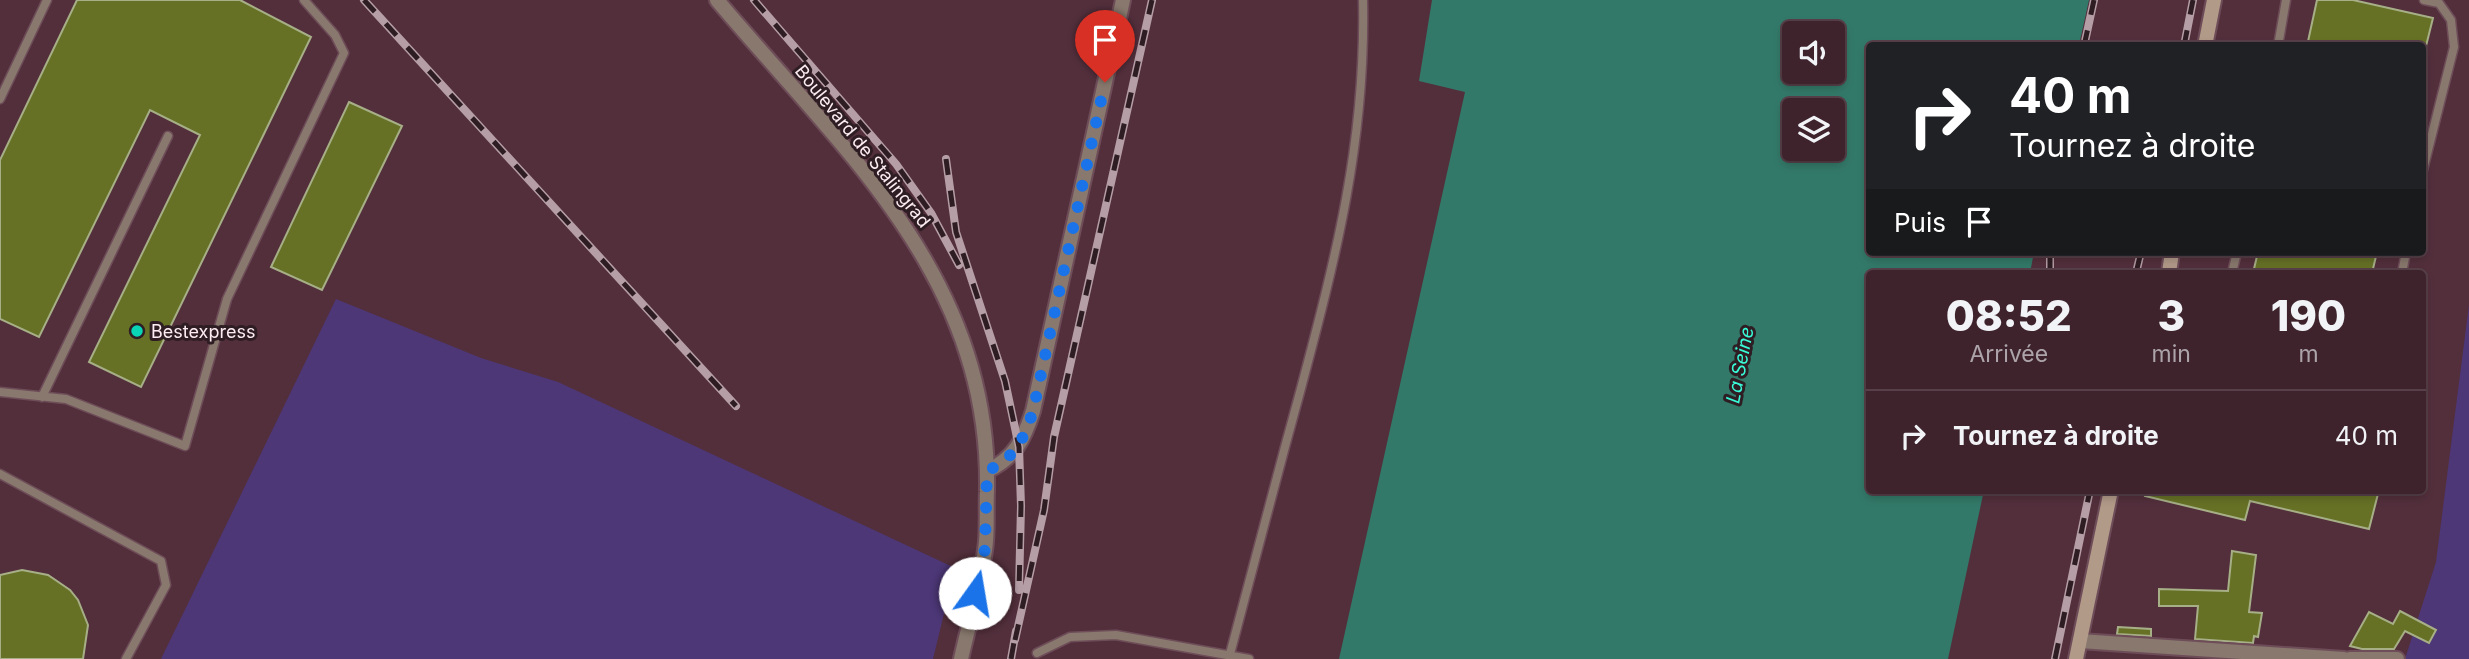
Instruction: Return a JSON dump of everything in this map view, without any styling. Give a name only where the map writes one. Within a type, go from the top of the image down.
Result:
[{"type":"main road","points":[[2206,42],[2214,0]]},
{"type":"main road","points":[[2076,659],[2110,494]]},
{"type":"street","name":"Boulevard de Stalingrad","points":[[717,0],[879,190],[922,250],[941,286],[970,362],[983,427],[987,471],[985,549],[961,659]]},
{"type":"street","points":[[987,471],[1010,457],[1019,447],[1033,411],[1123,0]]},
{"type":"street","points":[[2080,641],[2344,659]]},
{"type":"street","points":[[2350,659],[2398,659]]},
{"type":"lane","points":[[0,99],[47,0]]},
{"type":"lane","points":[[0,392],[66,399],[185,446],[227,299],[344,53],[335,35],[304,0]]},
{"type":"lane","points":[[1230,654],[1331,274],[1352,182],[1365,65],[1363,0]]},
{"type":"lane","points":[[2279,42],[2286,0]]},
{"type":"lane","points":[[2424,0],[2439,3],[2451,20],[2454,47],[2426,158]]},
{"type":"lane","points":[[43,397],[168,136]]},
{"type":"lane","points":[[0,474],[160,561],[166,585],[126,659]]},
{"type":"lane","points":[[1037,653],[1070,637],[1116,635],[1250,659]]},
{"type":"shaded area","points":[[336,299],[481,358],[558,382],[955,568],[933,659],[161,659]]},
{"type":"shaded area","points":[[2469,305],[2469,659],[2405,659],[2436,562]]},
{"type":"water","name":"La Seine","points":[[1432,0],[2089,0],[2080,42],[1866,42],[1866,256],[2033,256],[2031,270],[1866,270],[1866,494],[1983,494],[1948,659],[1339,659],[1465,92],[1419,81]]},
{"type":"building","points":[[77,0],[240,0],[311,37],[141,387],[89,362],[200,135],[150,110],[39,337],[0,319],[0,160]]},
{"type":"building","points":[[2317,0],[2353,0],[2433,18],[2426,46],[2426,42],[2308,42]]},
{"type":"building","points":[[349,102],[402,126],[322,290],[271,267]]},
{"type":"building","points":[[2257,256],[2376,256],[2373,270],[2254,270]]},
{"type":"building","points":[[2378,494],[2369,529],[2250,501],[2245,520],[2145,496]]},
{"type":"building","points":[[2232,551],[2256,555],[2249,612],[2262,613],[2258,637],[2254,636],[2253,643],[2195,639],[2198,606],[2159,606],[2159,589],[2228,591]]},
{"type":"building","points":[[22,570],[48,575],[70,590],[78,600],[88,625],[83,659],[0,659],[0,575]]},
{"type":"building","points":[[2400,611],[2436,630],[2429,643],[2405,631],[2394,649],[2362,649],[2350,646],[2369,612],[2393,624]]},
{"type":"building","points":[[2118,627],[2151,629],[2151,636],[2117,634]]},
{"type":"railway","points":[[364,0],[736,406]]},
{"type":"railway","points":[[754,0],[896,164],[931,213],[959,265]]},
{"type":"railway","points":[[1015,640],[1044,510],[1054,437],[1152,0]]},
{"type":"railway","points":[[2085,42],[2094,0]]},
{"type":"railway","points":[[2185,42],[2193,0]]},
{"type":"railway","points":[[946,159],[956,232],[1005,381],[1019,447],[1019,590]]},
{"type":"railway","points":[[2050,256],[2050,270]]},
{"type":"railway","points":[[2137,270],[2140,256]]},
{"type":"railway","points":[[2055,659],[2089,494]]},
{"type":"railway","points":[[1011,659],[1016,631]]},
{"type":"place","name":"Bestexpress","points":[[137,331]]},
{"type":"route","points":[[975,593],[985,549],[987,471],[998,466],[1019,447],[1033,411],[1105,82]]}]
